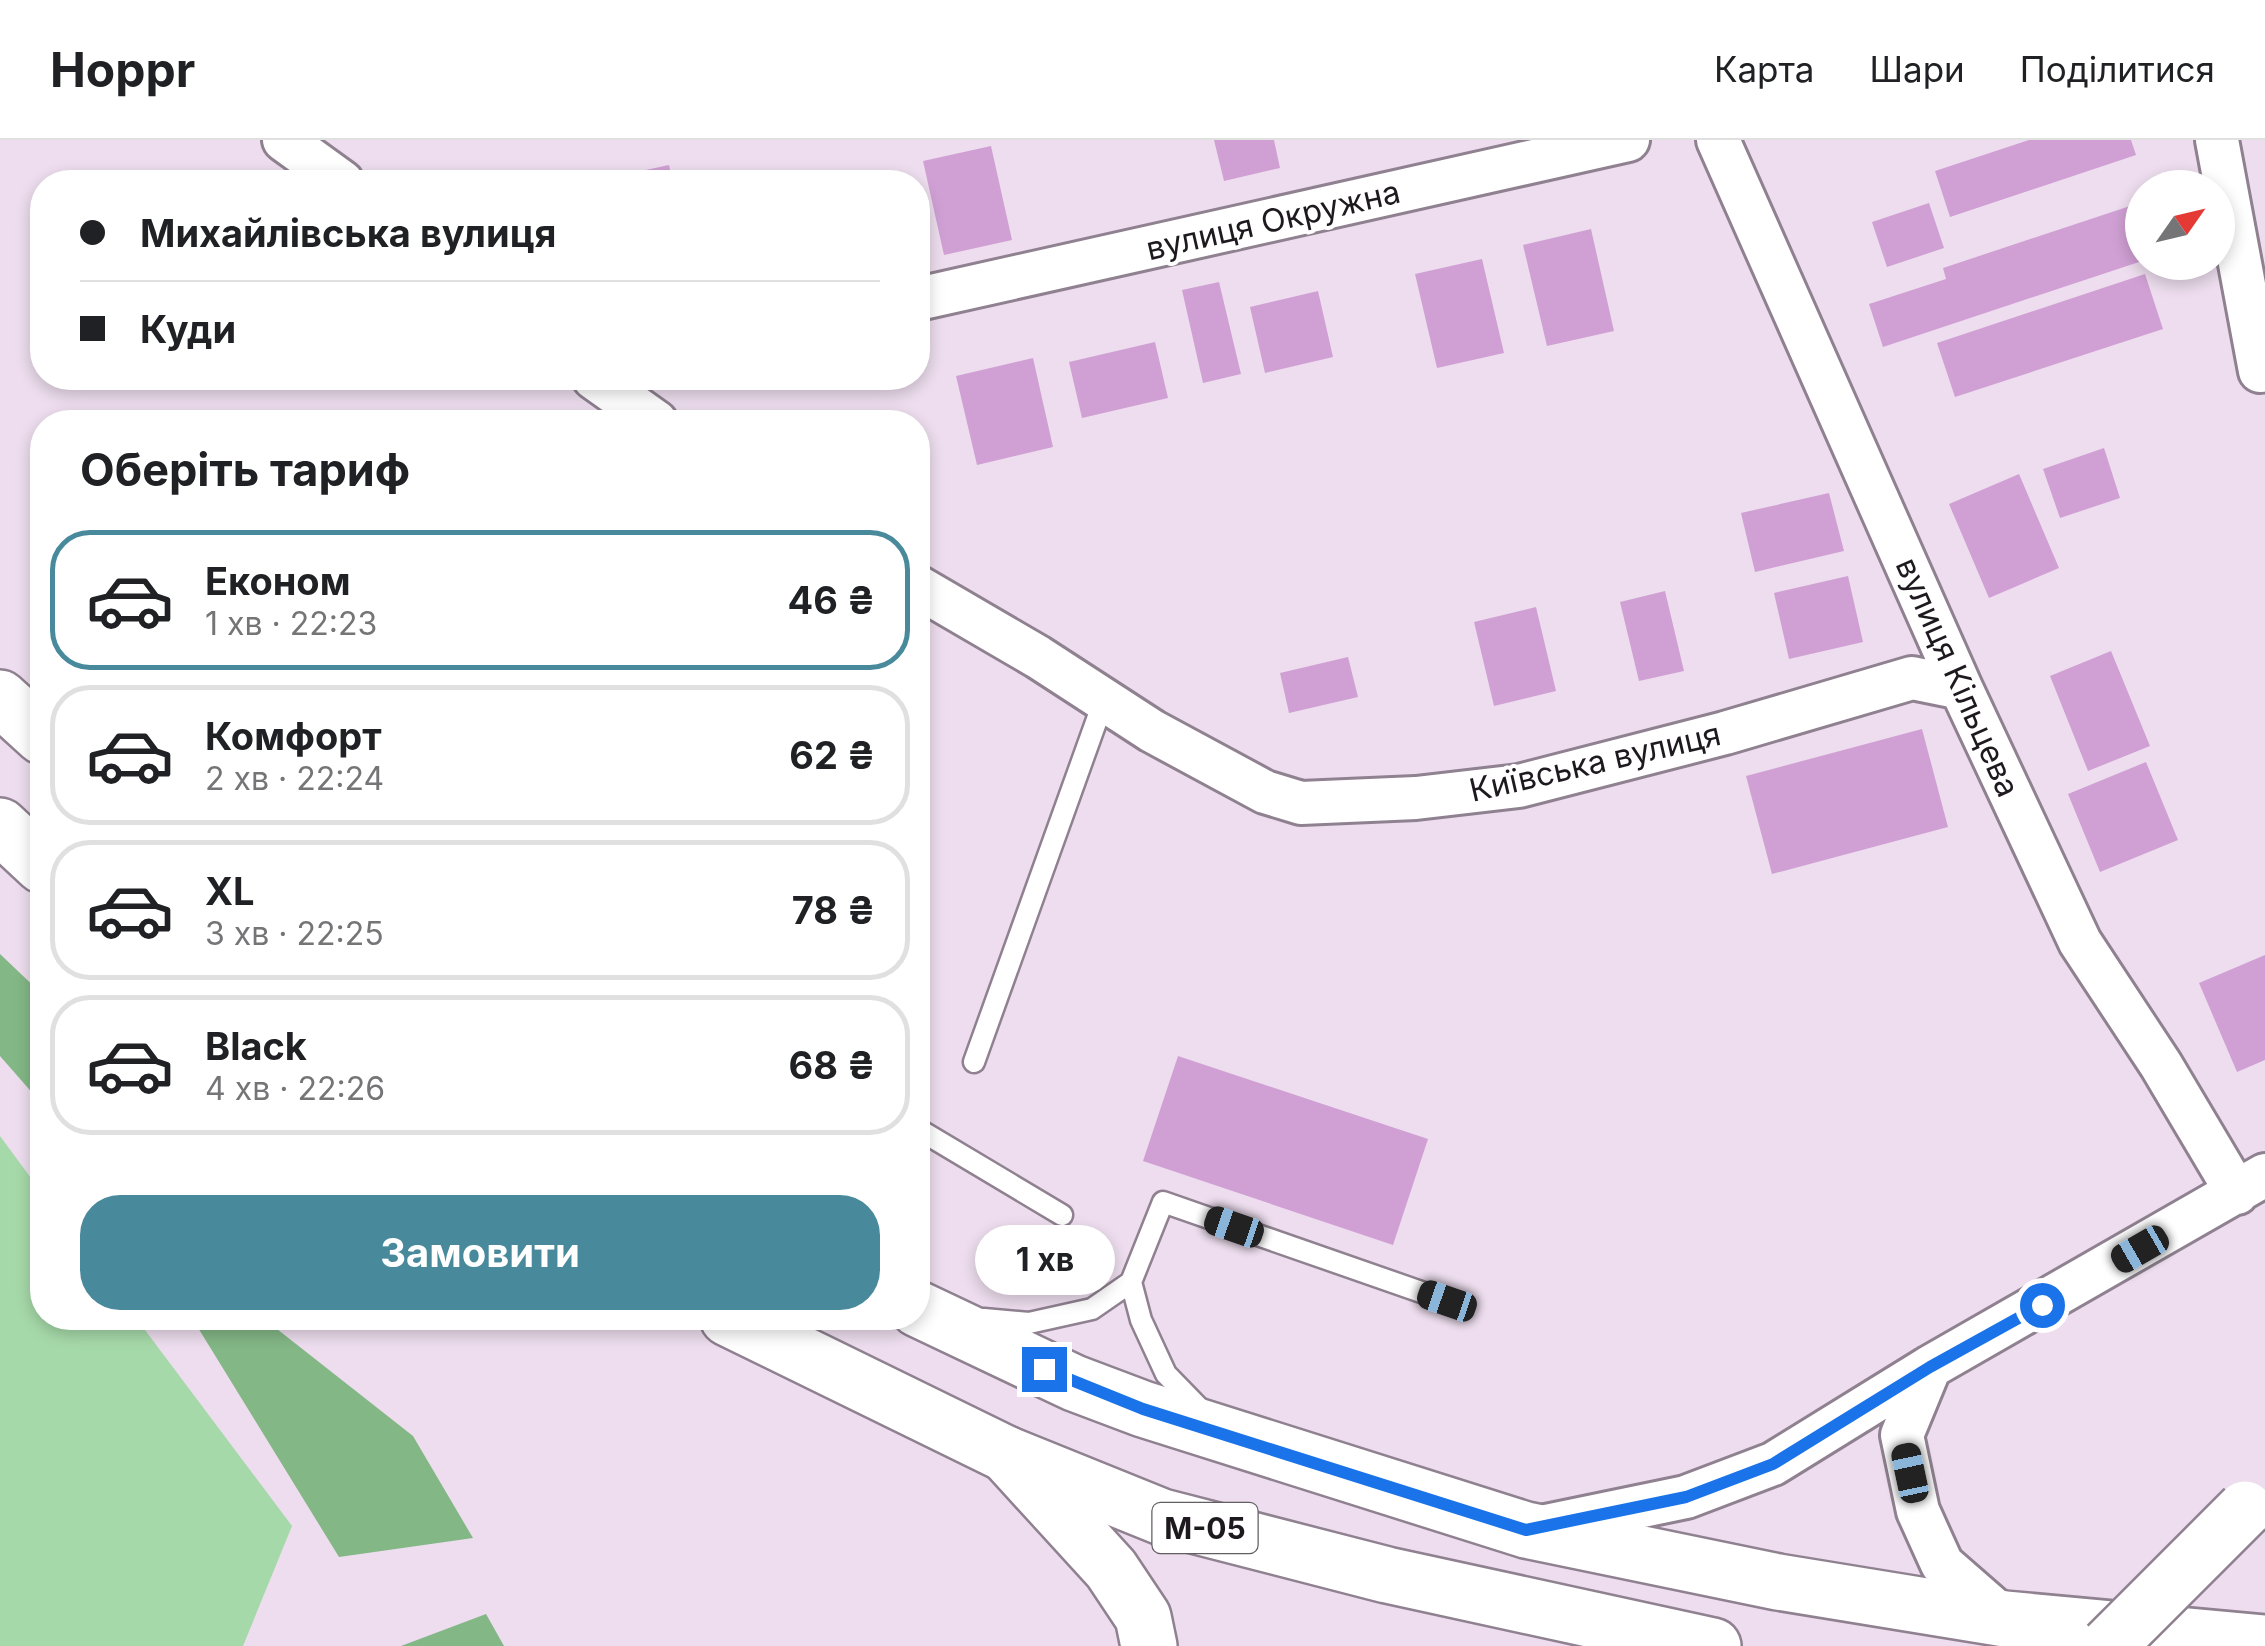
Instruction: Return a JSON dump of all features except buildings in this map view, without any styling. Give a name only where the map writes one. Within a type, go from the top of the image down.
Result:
[{"type":"main road","points":[[0,698],[30,725]]},
{"type":"main road","points":[[0,826],[30,854]]},
{"type":"main road","points":[[930,1315],[1074,1384],[1526,1530],[1778,1582],[2005,1618],[2265,1643]]},
{"type":"main road","name":"М-05","points":[[753,1330],[1006,1454],[1162,1517],[1387,1575],[1713,1646]]},
{"type":"main road","points":[[1006,1454],[1111,1569],[1143,1617],[1148,1646]]},
{"type":"main road","points":[[2108,1646],[2255,1499]]},
{"type":"street","points":[[284,140],[325,170]]},
{"type":"street","name":"вулиця Окружна","points":[[930,296],[1628,140]]},
{"type":"street","name":"вулиця Кільцева","points":[[1718,140],[1961,688],[2080,942],[2162,1066],[2251,1184]]},
{"type":"street","points":[[2217,140],[2260,371]]},
{"type":"street","points":[[611,390],[639,410]]},
{"type":"street","name":"Київська вулиця","points":[[930,595],[1038,657],[1152,730],[1266,792],[1301,802],[1416,798],[1519,786],[1725,734],[1912,678],[1961,688]]},
{"type":"street","points":[[1912,678],[1940,637]]},
{"type":"street","points":[[1526,1530],[1686,1497],[1773,1464],[1930,1367],[2251,1184]]},
{"type":"street","points":[[1930,1367],[1902,1434],[1918,1511],[1942,1564],[2005,1618]]},
{"type":"lane","points":[[974,1062],[1104,700]]},
{"type":"lane","points":[[930,1136],[1062,1215]]},
{"type":"lane","points":[[930,1312],[1029,1323],[1092,1309],[1130,1282],[1163,1202],[1447,1301]]},
{"type":"lane","points":[[1130,1282],[1141,1320],[1166,1374],[1226,1436]]},
{"type":"green space","points":[[0,954],[30,983],[30,1090],[0,1056]]},
{"type":"green space","points":[[0,1136],[30,1177],[30,1330],[145,1330],[292,1526],[243,1646],[0,1646]]},
{"type":"green space","points":[[199,1330],[278,1330],[413,1436],[473,1538],[339,1557]]},
{"type":"green space","points":[[486,1614],[504,1646],[401,1646]]},
{"type":"route","points":[[1044,1369],[1143,1409],[1526,1530],[1686,1497],[1773,1464],[1930,1367],[2042,1305]]}]
